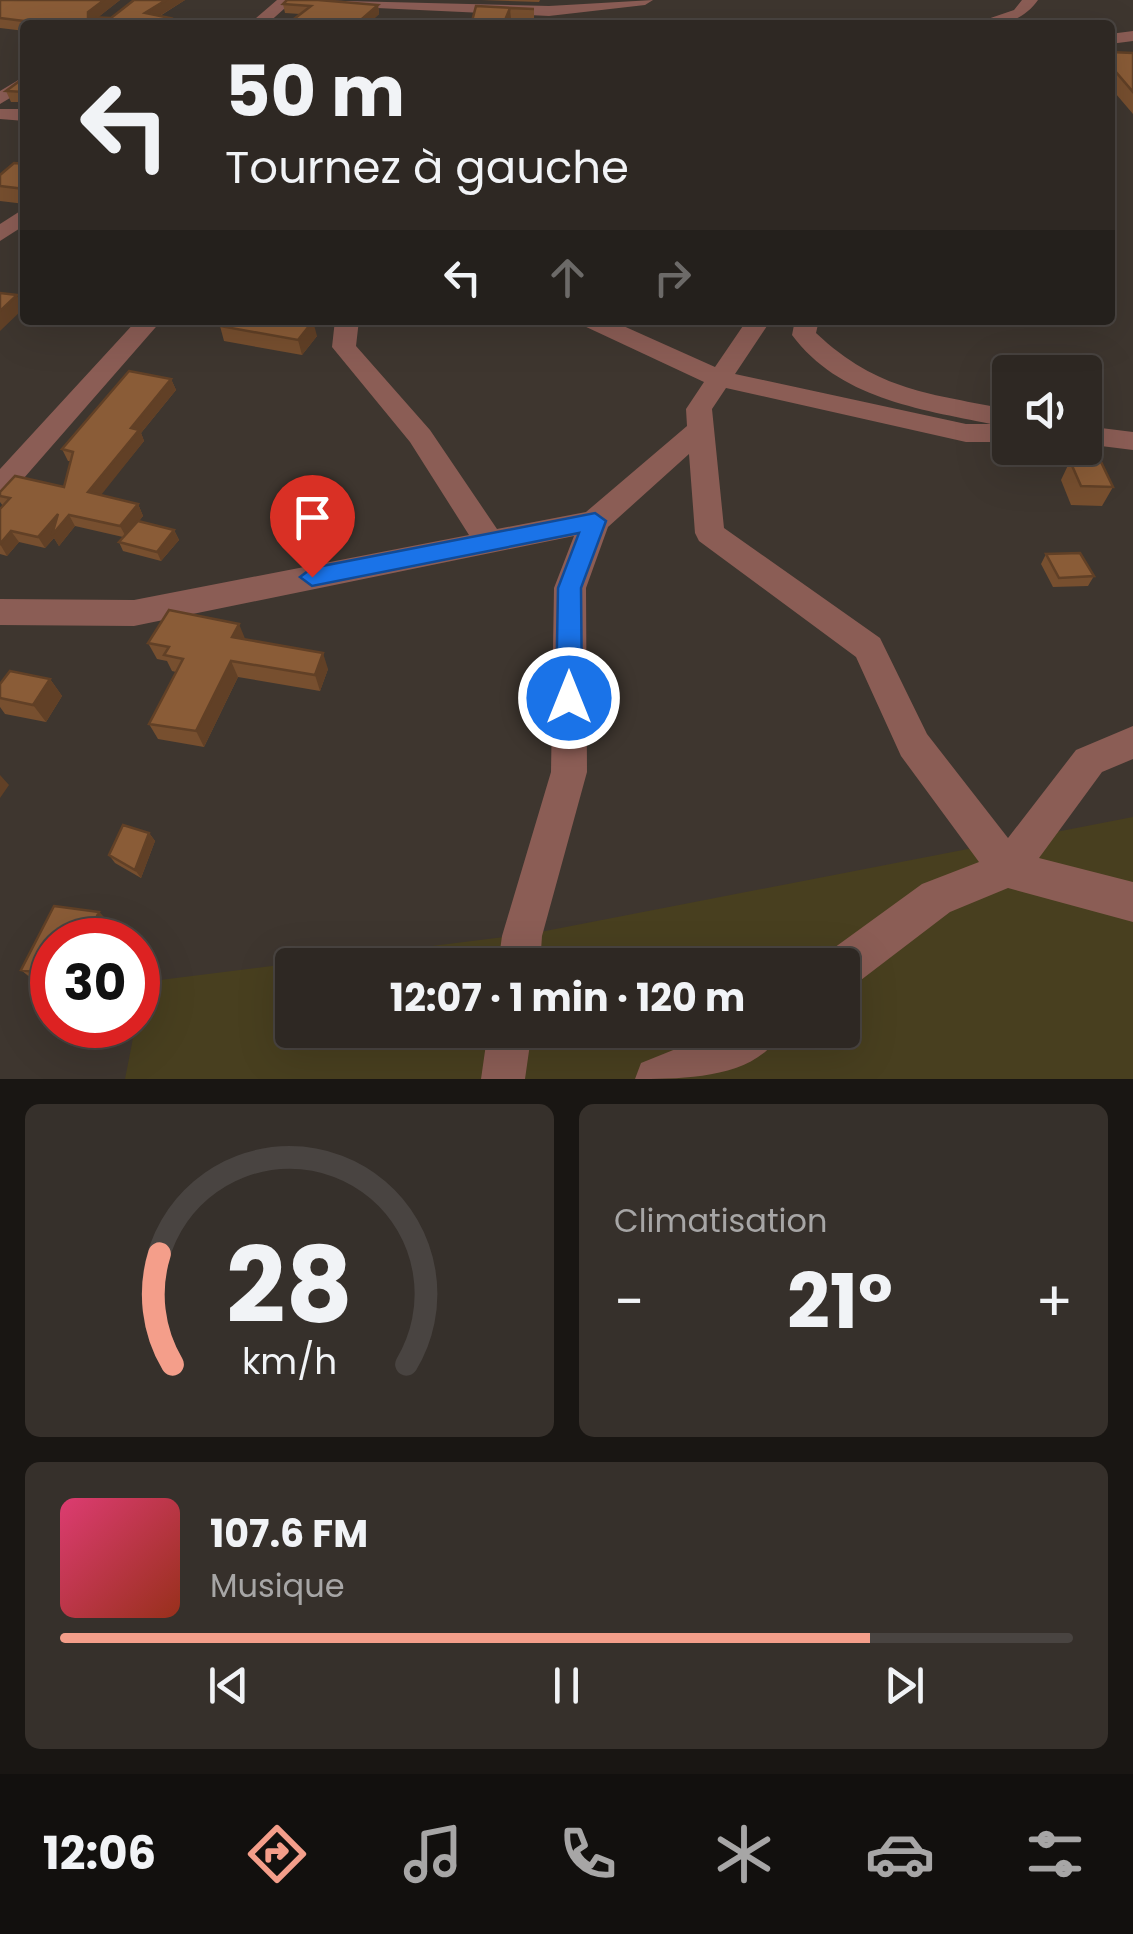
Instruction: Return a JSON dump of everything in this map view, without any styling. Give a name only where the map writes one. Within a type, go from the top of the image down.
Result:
[{"type":"street","points":[[262,20],[286,0]]},
{"type":"street","points":[[313,0],[424,1],[549,11],[645,0]]},
{"type":"street","points":[[996,20],[1020,13],[1030,0]]},
{"type":"street","points":[[407,20],[424,1]]},
{"type":"street","points":[[549,11],[567,20]]},
{"type":"street","points":[[0,235],[17,218]]},
{"type":"street","points":[[0,487],[146,325]]},
{"type":"street","points":[[346,325],[344,348],[420,436],[489,542]]},
{"type":"street","points":[[601,325],[720,379],[966,432],[992,433]]},
{"type":"street","points":[[756,325],[699,408],[710,533],[868,648],[914,745],[1008,869],[1133,902]]},
{"type":"street","points":[[805,325],[804,335],[840,369],[899,396],[992,416]]},
{"type":"street","points":[[520,948],[569,772],[570,588],[595,521],[699,430]]},
{"type":"street","points":[[1102,437],[1133,441]]},
{"type":"street","points":[[0,612],[134,613],[595,521]]},
{"type":"street","points":[[860,955],[936,898],[1008,869],[1089,761],[1133,742]]},
{"type":"street","points":[[503,1079],[507,1048]]},
{"type":"street","points":[[657,1079],[733,1048]]},
{"type":"sand","points":[[1133,817],[1133,1079],[125,1079],[131,1048],[160,1048],[160,980],[275,966],[275,1048],[860,1048],[860,948],[415,948],[535,933]]},
{"type":"building","points":[[0,0],[104,0],[88,12],[88,17],[111,18],[134,0],[166,0],[145,13],[170,18],[20,20],[0,18]]},
{"type":"building","points":[[287,0],[318,0],[378,5],[361,20],[302,20],[294,19],[311,6],[283,4]]},
{"type":"building","points":[[476,6],[534,9],[510,8],[505,20],[472,20]]},
{"type":"building","points":[[1115,52],[1133,53],[1133,92],[1115,71]]},
{"type":"building","points":[[20,81],[20,92],[6,91]]},
{"type":"building","points":[[14,163],[20,164],[20,188],[0,186],[0,175]]},
{"type":"building","points":[[0,293],[17,295],[0,311]]},
{"type":"building","points":[[221,325],[310,325],[298,340]]},
{"type":"building","points":[[129,371],[171,379],[131,428],[139,430],[88,492],[138,504],[120,526],[69,515],[52,535],[58,514],[38,537],[11,531],[0,544],[0,509],[10,498],[0,496],[0,492],[15,476],[64,487],[73,452],[62,449]]},
{"type":"building","points":[[1102,464],[1113,487],[1081,486],[1072,465]]},
{"type":"building","points":[[138,521],[174,530],[157,552],[119,542]]},
{"type":"building","points":[[1080,553],[1094,576],[1059,578],[1046,554]]},
{"type":"building","points":[[169,610],[239,624],[232,637],[323,653],[315,675],[231,661],[196,731],[149,724],[183,659],[164,655],[169,647],[148,643]]},
{"type":"building","points":[[10,671],[50,679],[33,705],[0,698],[0,684]]},
{"type":"building","points":[[123,825],[149,833],[135,870],[109,855]]},
{"type":"building","points":[[54,906],[99,912],[96,918],[48,918]]},
{"type":"building","points":[[30,953],[30,971],[21,970]]},
{"type":"route","points":[[312,577],[595,521],[570,588],[569,698]]}]
